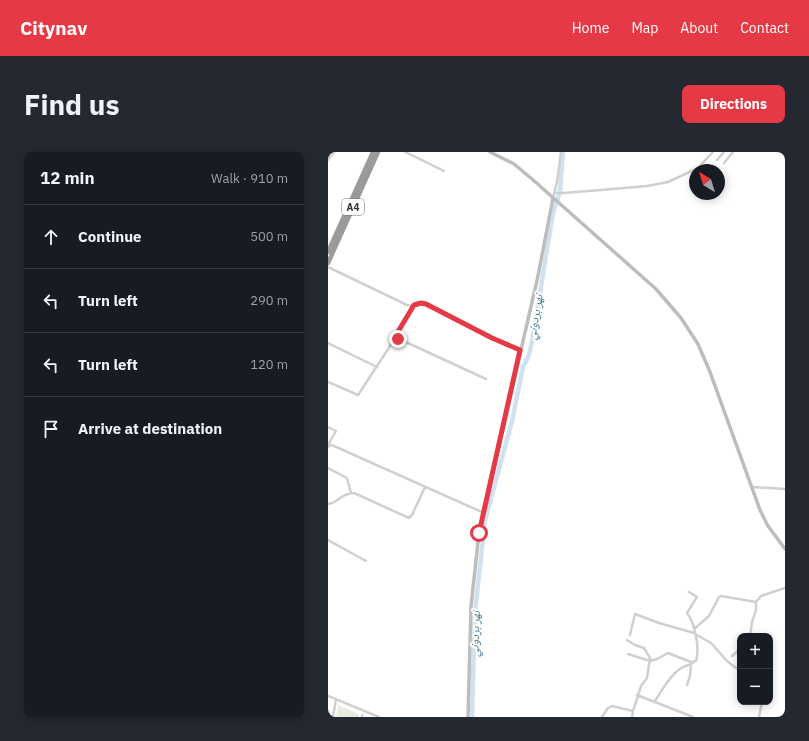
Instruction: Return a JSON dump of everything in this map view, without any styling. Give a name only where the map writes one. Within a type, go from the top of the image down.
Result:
[{"type":"highway","name":"A4","points":[[328,263],[362,183],[373,152]]},
{"type":"highway","name":"A4","points":[[328,252],[378,152]]},
{"type":"street","points":[[328,160],[334,152]]},
{"type":"street","points":[[405,152],[444,171]]},
{"type":"street","points":[[490,152],[518,168],[656,288],[674,308],[698,344],[741,454],[751,486],[768,526],[785,549]]},
{"type":"street","points":[[468,717],[471,606],[479,533],[554,199],[557,193],[561,152]]},
{"type":"street","points":[[557,193],[647,186],[668,182],[698,168],[714,152]]},
{"type":"street","points":[[717,160],[724,152]]},
{"type":"street","points":[[724,163],[733,152]]},
{"type":"street","points":[[328,266],[407,305],[421,303],[426,304],[492,338],[520,350]]},
{"type":"street","points":[[328,382],[358,395],[396,337],[414,305]]},
{"type":"street","points":[[396,337],[486,379]]},
{"type":"street","points":[[328,343],[377,367]]},
{"type":"street","points":[[328,427],[336,431],[328,446],[334,446],[484,513]]},
{"type":"street","points":[[328,468],[347,478],[351,493]]},
{"type":"street","points":[[751,486],[785,489]]},
{"type":"street","points":[[328,504],[332,504],[345,494],[358,494],[409,518],[412,515],[425,487]]},
{"type":"street","points":[[328,540],[366,560]]},
{"type":"street","points":[[750,633],[756,610],[756,602],[761,596],[785,588]]},
{"type":"street","points":[[654,702],[676,672],[696,661],[698,658],[695,632],[692,620],[687,611],[697,597],[689,592]]},
{"type":"street","points":[[695,632],[709,616],[719,597],[721,596],[756,602]]},
{"type":"street","points":[[630,635],[635,614],[659,624],[695,632],[711,643],[728,663],[737,669]]},
{"type":"street","points":[[627,640],[644,648],[649,655],[650,661],[647,678],[637,695],[632,717]]},
{"type":"street","points":[[732,656],[737,651]]},
{"type":"street","points":[[628,654],[650,661],[657,659],[668,652],[692,663]]},
{"type":"street","points":[[687,685],[692,663]]},
{"type":"street","points":[[637,695],[693,717]]},
{"type":"street","points":[[328,696],[379,717]]},
{"type":"street","points":[[333,717],[336,699]]},
{"type":"street","points":[[759,717],[761,705]]},
{"type":"street","points":[[603,717],[608,708],[612,706],[633,711]]},
{"type":"shaded area","points":[[338,705],[359,714],[359,717],[336,717]]},
{"type":"waterway","name":"نهر بردوني","points":[[472,717],[475,612],[485,521],[512,421],[523,367],[529,355],[532,342],[553,213],[560,191],[563,152]]},
{"type":"route","points":[[398,339],[396,335],[414,305],[421,303],[426,304],[492,338],[520,350],[504,427],[479,533]]}]
